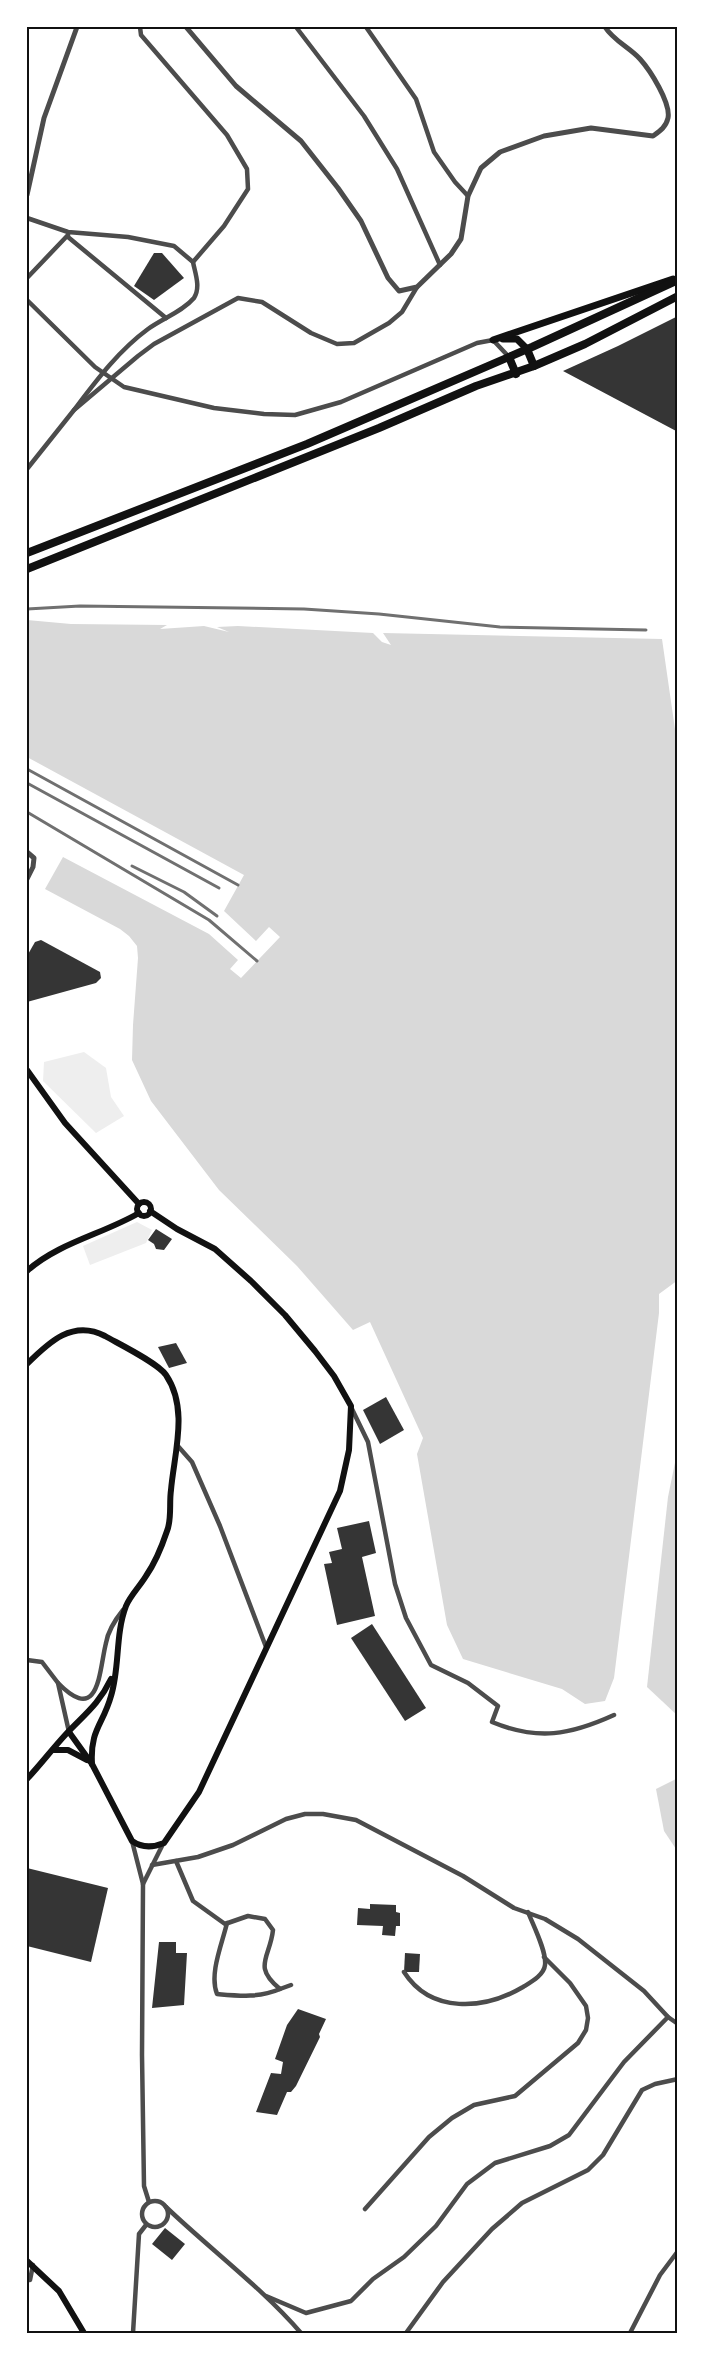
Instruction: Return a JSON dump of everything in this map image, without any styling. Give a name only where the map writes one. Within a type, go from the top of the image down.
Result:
[{"type":"highway","points":[[27,553],[307,444],[527,349],[678,279]]},
{"type":"highway","points":[[27,568],[379,428],[476,386],[516,374],[585,344],[678,296]]},
{"type":"highway","points":[[527,349],[534,366]]},
{"type":"highway","points":[[509,357],[516,374]]},
{"type":"main road","points":[[496,339],[678,279]]},
{"type":"main road","points":[[496,339],[517,339],[527,349]]},
{"type":"main road","points":[[27,1070],[65,1123],[139,1204]]},
{"type":"main road","points":[[69,1732],[92,1764],[132,1840],[138,1845],[149,1847],[164,1843],[199,1792],[255,1675],[339,1491],[349,1450],[351,1406],[334,1377],[285,1315],[215,1249],[177,1229],[150,1211],[147,1203],[139,1204]]},
{"type":"main road","points":[[139,1204],[137,1210],[139,1213]]},
{"type":"main road","points":[[27,1271],[38,1261],[57,1251],[139,1213],[145,1215],[150,1211]]},
{"type":"main road","points":[[27,1364],[50,1341],[77,1330],[95,1331],[165,1373],[175,1391],[178,1417],[177,1445],[169,1528],[148,1574],[126,1605],[118,1638],[111,1695],[95,1730],[91,1747],[92,1764]]},
{"type":"main road","points":[[27,1779],[69,1732],[93,1710],[115,1672]]},
{"type":"main road","points":[[53,1750],[68,1750],[92,1764]]},
{"type":"main road","points":[[30,2263],[59,2291],[84,2333]]},
{"type":"street","points":[[27,195],[44,118],[77,27]]},
{"type":"street","points":[[140,27],[141,35],[227,135],[247,169],[248,189],[224,226],[193,262]]},
{"type":"street","points":[[186,27],[236,86],[301,141],[361,221],[393,286],[399,291],[417,286]]},
{"type":"street","points":[[296,27],[364,116],[397,169],[440,265]]},
{"type":"street","points":[[366,27],[416,99],[434,152],[454,182],[468,196]]},
{"type":"street","points":[[74,410],[154,344],[238,298],[262,302],[311,333],[337,344],[354,343],[389,323],[402,312],[417,286],[440,265],[461,239],[468,196],[481,168],[500,152],[530,140],[567,131],[591,128],[653,136],[663,130],[668,117],[665,102],[656,83],[640,58],[619,43],[605,27]]},
{"type":"street","points":[[27,218],[68,234],[128,237],[174,246],[193,262],[198,286],[195,297],[148,329],[102,373],[27,469]]},
{"type":"street","points":[[27,278],[68,234]]},
{"type":"street","points":[[68,234],[166,318]]},
{"type":"street","points":[[27,300],[111,380],[124,387],[159,397],[214,408],[295,415],[341,402],[467,347],[496,339],[509,357]]},
{"type":"street","points":[[27,852],[34,858],[33,867],[27,879]]},
{"type":"street","points":[[351,1406],[368,1442],[395,1584],[406,1618],[431,1665],[468,1683],[498,1706],[492,1722],[516,1731],[548,1735],[586,1728],[614,1715]]},
{"type":"street","points":[[177,1445],[192,1462],[220,1526],[266,1647]]},
{"type":"street","points":[[27,1660],[42,1662],[68,1693],[78,1697],[87,1697],[95,1692],[101,1679],[106,1642],[112,1624],[126,1605]]},
{"type":"street","points":[[58,1683],[69,1732]]},
{"type":"street","points":[[152,1865],[176,1861],[233,1845],[286,1819],[304,1814],[339,1816],[356,1820],[463,1876],[514,1908],[528,1912],[578,1939],[644,1991],[668,2017],[678,2024]]},
{"type":"street","points":[[132,1840],[143,1884],[141,2055],[144,2186],[149,2202]]},
{"type":"street","points":[[143,1884],[164,1843]]},
{"type":"street","points":[[176,1861],[193,1902],[214,1917],[227,1923],[248,1916],[265,1919],[273,1930],[272,1943],[264,1960],[264,1969],[280,1989]]},
{"type":"street","points":[[404,1972],[412,1985],[435,1998],[451,2002],[476,2004],[499,1998],[528,1984],[543,1972],[545,1965],[528,1912]]},
{"type":"street","points":[[227,1923],[217,1965],[215,1989],[217,1994],[248,1997],[265,1995],[291,1985]]},
{"type":"street","points":[[365,2209],[429,2137],[452,2118],[474,2105],[515,2096],[578,2043],[586,2030],[588,2018],[586,2006],[570,1983],[544,1957]]},
{"type":"street","points":[[266,2296],[306,2313],[351,2301],[373,2279],[404,2257],[436,2226],[467,2184],[495,2163],[550,2145],[569,2135],[617,2070],[668,2017]]},
{"type":"street","points":[[406,2333],[444,2282],[492,2229],[522,2203],[588,2170],[603,2155],[642,2090],[655,2084],[678,2079]]},
{"type":"street","points":[[166,2207],[168,2215],[165,2223],[154,2228],[146,2225],[141,2213],[149,2202],[156,2201],[166,2207],[266,2296],[302,2333]]},
{"type":"street","points":[[133,2333],[140,2234],[146,2225]]},
{"type":"street","points":[[630,2333],[660,2275],[678,2252]]},
{"type":"street","points":[[27,2280],[30,2280],[30,2263]]},
{"type":"shaded area","points":[[27,620],[71,624],[167,625],[160,629],[204,626],[229,632],[217,627],[238,626],[373,633],[382,642],[391,645],[383,633],[662,639],[678,750],[678,1280],[659,1294],[659,1313],[614,1678],[605,1701],[585,1704],[562,1689],[463,1659],[447,1625],[417,1454],[423,1438],[370,1322],[353,1330],[297,1266],[219,1190],[151,1101],[132,1060],[137,946],[120,929],[45,889],[63,857],[209,934],[238,960],[230,969],[241,978],[280,937],[269,927],[256,941],[224,911],[244,875],[27,757]]},
{"type":"shaded area","points":[[84,1052],[106,1068],[111,1097],[124,1116],[96,1133],[43,1081],[44,1062]]},
{"type":"shaded area","points":[[137,1222],[152,1230],[146,1243],[90,1265],[83,1246]]},
{"type":"shaded area","points":[[678,1448],[678,1716],[647,1687],[668,1497]]},
{"type":"shaded area","points":[[678,1778],[678,1852],[664,1831],[656,1789]]},
{"type":"building","points":[[154,253],[162,253],[184,278],[154,300],[134,286]]},
{"type":"building","points":[[678,316],[678,432],[563,371],[618,346]]},
{"type":"building","points":[[41,940],[100,972],[101,978],[96,983],[27,1002],[27,956],[35,942]]},
{"type":"building","points":[[156,1229],[172,1239],[164,1250],[156,1249],[154,1244],[148,1240]]},
{"type":"building","points":[[176,1343],[187,1363],[169,1368],[158,1347]]},
{"type":"building","points":[[386,1397],[404,1430],[380,1444],[363,1410]]},
{"type":"building","points":[[369,1521],[376,1553],[362,1557],[375,1616],[337,1625],[324,1564],[332,1563],[329,1552],[342,1549],[337,1528]]},
{"type":"building","points":[[372,1624],[426,1708],[405,1721],[351,1638]]},
{"type":"building","points":[[27,1868],[108,1888],[91,1962],[27,1946]]},
{"type":"building","points":[[370,1904],[396,1905],[396,1912],[400,1913],[400,1926],[396,1926],[395,1936],[382,1935],[383,1926],[357,1925],[358,1908],[370,1909]]},
{"type":"building","points":[[159,1942],[176,1942],[176,1953],[187,1953],[184,2005],[152,2008]]},
{"type":"building","points":[[405,1953],[420,1954],[419,1972],[404,1972]]},
{"type":"building","points":[[298,2009],[326,2019],[319,2034],[320,2037],[296,2086],[291,2092],[287,2092],[277,2115],[256,2112],[271,2073],[281,2074],[283,2062],[275,2059],[287,2025]]},
{"type":"building","points":[[165,2228],[185,2244],[172,2260],[152,2244]]},
{"type":"railway","points":[[27,609],[80,606],[304,609],[379,614],[500,627],[646,630]]},
{"type":"railway","points":[[27,769],[238,885]]},
{"type":"railway","points":[[27,783],[219,888]]},
{"type":"railway","points":[[27,812],[209,920],[257,961]]},
{"type":"railway","points":[[132,866],[184,892],[217,916]]}]
